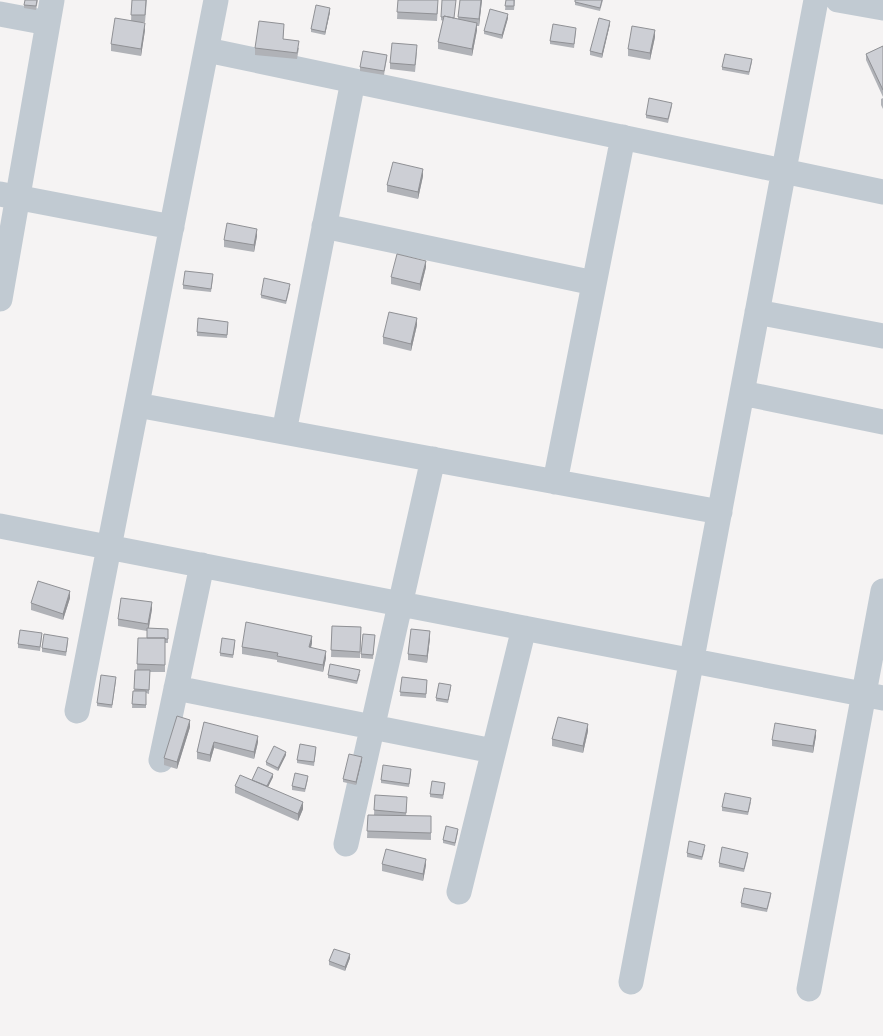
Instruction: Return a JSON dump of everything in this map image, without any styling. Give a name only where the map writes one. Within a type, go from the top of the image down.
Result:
[{"type":"street","points":[[77,711],[216,0]]},
{"type":"street","points":[[631,982],[816,0]]},
{"type":"street","points":[[838,0],[883,8]]},
{"type":"street","points":[[0,14],[50,12],[9,195],[0,299]]},
{"type":"street","points":[[207,50],[883,192]]},
{"type":"street","points":[[284,432],[353,81]]},
{"type":"street","points":[[555,482],[622,137]]},
{"type":"street","points":[[9,195],[172,227]]},
{"type":"street","points":[[324,226],[594,283]]},
{"type":"street","points":[[757,312],[883,336]]},
{"type":"street","points":[[742,393],[883,422]]},
{"type":"street","points":[[137,405],[720,512]]},
{"type":"street","points":[[346,844],[433,460]]},
{"type":"street","points":[[0,526],[873,696]]},
{"type":"street","points":[[161,760],[202,565]]},
{"type":"street","points":[[809,989],[873,696],[883,591]]},
{"type":"street","points":[[459,892],[524,628]]},
{"type":"street","points":[[176,688],[493,751]]},
{"type":"building","points":[[25,0],[37,0],[36,6],[24,5]]},
{"type":"building","points":[[132,0],[146,0],[145,15],[131,15]]},
{"type":"building","points":[[398,0],[438,0],[437,14],[397,12]]},
{"type":"building","points":[[442,0],[456,0],[454,18],[441,17]]},
{"type":"building","points":[[460,0],[481,0],[479,19],[458,17]]},
{"type":"building","points":[[506,0],[514,0],[514,6],[505,6]]},
{"type":"building","points":[[575,0],[602,0],[600,8],[575,2]]},
{"type":"building","points":[[316,5],[330,8],[325,32],[311,29]]},
{"type":"building","points":[[490,9],[508,14],[502,35],[484,31]]},
{"type":"building","points":[[444,16],[477,23],[472,49],[438,42]]},
{"type":"building","points":[[115,18],[145,23],[141,49],[111,44]]},
{"type":"building","points":[[599,18],[610,21],[602,54],[590,51]]},
{"type":"building","points":[[259,21],[284,24],[283,39],[299,41],[297,53],[255,48]]},
{"type":"building","points":[[553,24],[576,28],[574,44],[550,41]]},
{"type":"building","points":[[632,26],[655,30],[650,53],[628,49]]},
{"type":"building","points":[[392,43],[417,45],[415,65],[390,63]]},
{"type":"building","points":[[883,46],[883,90],[866,54]]},
{"type":"building","points":[[363,51],[387,55],[384,71],[360,67]]},
{"type":"building","points":[[725,54],[752,59],[749,72],[722,67]]},
{"type":"building","points":[[649,98],[672,103],[668,119],[646,115]]},
{"type":"building","points":[[393,162],[423,169],[418,192],[387,185]]},
{"type":"building","points":[[227,223],[257,229],[254,245],[224,240]]},
{"type":"building","points":[[397,254],[426,261],[420,284],[391,277]]},
{"type":"building","points":[[185,271],[213,274],[211,289],[183,285]]},
{"type":"building","points":[[264,278],[290,284],[286,301],[261,295]]},
{"type":"building","points":[[389,312],[417,318],[411,344],[383,337]]},
{"type":"building","points":[[198,318],[228,322],[227,335],[197,332]]},
{"type":"building","points":[[38,581],[70,591],[63,614],[31,603]]},
{"type":"building","points":[[121,598],[152,602],[148,624],[118,619]]},
{"type":"building","points":[[246,622],[312,636],[309,647],[326,651],[323,665],[277,656],[278,653],[242,647]]},
{"type":"building","points":[[332,626],[361,627],[360,652],[331,650]]},
{"type":"building","points":[[147,628],[168,629],[168,639],[147,638]]},
{"type":"building","points":[[411,629],[430,631],[427,656],[408,654]]},
{"type":"building","points":[[20,630],[42,633],[40,647],[18,644]]},
{"type":"building","points":[[44,634],[68,638],[66,652],[42,648]]},
{"type":"building","points":[[363,634],[375,635],[373,655],[361,654]]},
{"type":"building","points":[[138,638],[165,638],[165,665],[137,664]]},
{"type":"building","points":[[222,638],[235,640],[233,655],[220,653]]},
{"type":"building","points":[[330,664],[360,670],[357,681],[328,675]]},
{"type":"building","points":[[135,670],[150,670],[149,690],[134,689]]},
{"type":"building","points":[[101,675],[116,677],[112,705],[97,703]]},
{"type":"building","points":[[402,677],[427,680],[426,694],[400,692]]},
{"type":"building","points":[[439,683],[451,685],[448,700],[436,698]]},
{"type":"building","points":[[133,691],[146,691],[146,705],[132,704]]},
{"type":"building","points":[[177,716],[190,720],[177,762],[164,758]]},
{"type":"building","points":[[558,717],[588,724],[583,746],[552,739]]},
{"type":"building","points":[[204,722],[258,736],[254,752],[214,742],[210,755],[197,752]]},
{"type":"building","points":[[775,723],[816,730],[813,746],[772,740]]},
{"type":"building","points":[[300,744],[316,747],[314,762],[297,760]]},
{"type":"building","points":[[274,746],[286,752],[278,768],[266,762]]},
{"type":"building","points":[[349,754],[362,757],[356,782],[343,779]]},
{"type":"building","points":[[383,765],[411,769],[409,784],[381,780]]},
{"type":"building","points":[[258,767],[273,774],[267,786],[252,780]]},
{"type":"building","points":[[295,773],[308,776],[305,789],[292,786]]},
{"type":"building","points":[[240,775],[303,802],[298,814],[235,786]]},
{"type":"building","points":[[432,781],[445,783],[443,795],[430,794]]},
{"type":"building","points":[[725,793],[751,798],[748,812],[722,807]]},
{"type":"building","points":[[375,795],[407,797],[406,813],[374,810]]},
{"type":"building","points":[[368,815],[431,816],[431,833],[367,831]]},
{"type":"building","points":[[446,826],[458,829],[455,843],[443,840]]},
{"type":"building","points":[[689,841],[705,845],[702,857],[687,853]]},
{"type":"building","points":[[722,847],[748,853],[744,869],[719,863]]},
{"type":"building","points":[[386,849],[426,859],[423,874],[382,864]]},
{"type":"building","points":[[744,888],[771,893],[767,909],[741,903]]},
{"type":"building","points":[[334,949],[350,954],[345,967],[329,961]]}]
